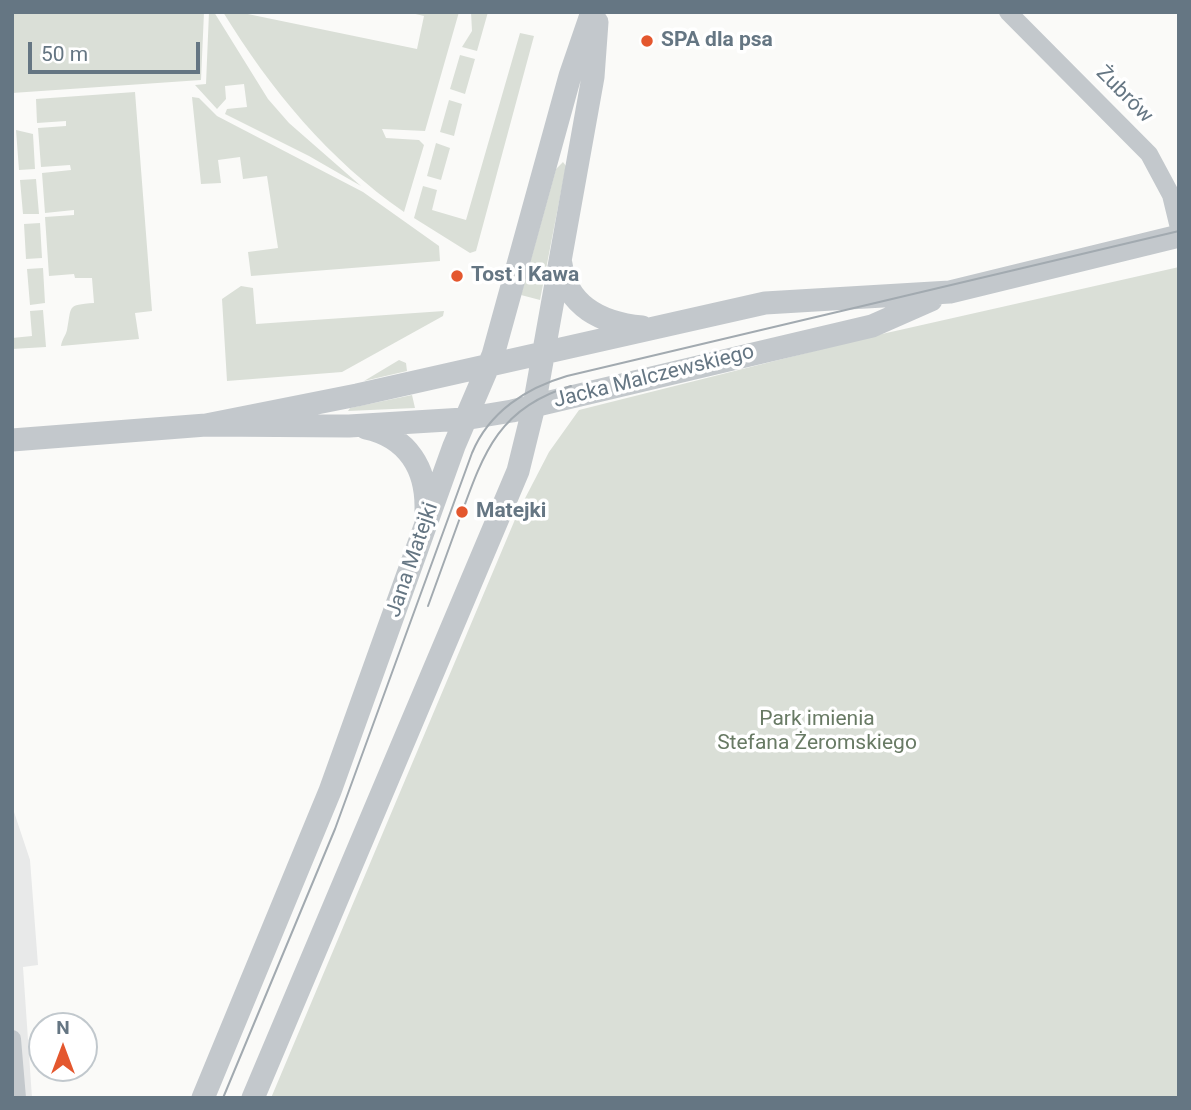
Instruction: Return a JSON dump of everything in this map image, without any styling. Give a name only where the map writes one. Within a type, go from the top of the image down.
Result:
[{"type":"street","name":"Jana Matejki","points":[[204,1098],[330,791],[464,419],[489,365],[506,313],[570,76],[592,12]]},
{"type":"street","points":[[253,1098],[428,678],[485,556],[518,471],[534,406],[593,77],[598,12]]},
{"type":"street","name":"Żubrów","points":[[1008,12],[1149,155],[1171,195],[1179,228]]},
{"type":"street","name":"Jacka Malczewskiego","points":[[12,440],[206,425],[349,426],[464,419],[534,406],[872,326],[950,292],[1179,236]]},
{"type":"street","name":"Jacka Malczewskiego","points":[[561,255],[567,288],[586,310],[616,323],[659,327]]},
{"type":"street","name":"Jacka Malczewskiego","points":[[206,425],[542,354],[765,303],[950,292]]},
{"type":"street","name":"Jacka Malczewskiego","points":[[349,426],[382,433],[400,442],[413,456],[426,494],[423,531]]},
{"type":"street","points":[[12,1039],[17,1098]]},
{"type":"shaded area","points":[[12,806],[30,860],[38,965],[23,967],[28,1082],[31,1082],[32,1098],[12,1098]]},
{"type":"green space","points":[[12,12],[204,12],[201,80],[12,93]]},
{"type":"green space","points":[[209,12],[214,12],[268,99],[289,123],[361,186],[309,156],[225,114],[227,109],[247,107],[244,84],[225,86],[226,99],[217,109],[195,85],[206,84]]},
{"type":"green space","points":[[223,12],[238,12],[417,49],[424,16],[407,12],[459,12],[425,131],[382,129],[386,138],[419,140],[424,145],[404,212],[351,170],[303,121],[241,41]]},
{"type":"green space","points":[[471,12],[488,12],[477,51],[462,47],[472,31]]},
{"type":"green space","points":[[520,33],[534,36],[476,251],[470,253],[414,218],[423,186],[437,190],[432,210],[466,220]]},
{"type":"green space","points":[[460,55],[475,59],[465,94],[450,89]]},
{"type":"green space","points":[[135,92],[152,311],[135,313],[139,339],[61,346],[72,308],[94,303],[92,278],[75,278],[74,274],[49,276],[45,217],[74,215],[74,210],[45,213],[42,173],[71,170],[70,165],[41,167],[38,128],[66,126],[66,121],[37,123],[36,99]]},
{"type":"green space","points":[[192,97],[199,98],[217,116],[363,192],[439,246],[440,261],[251,276],[248,252],[278,248],[267,176],[243,179],[240,157],[218,160],[221,183],[201,184]]},
{"type":"green space","points":[[449,100],[462,104],[454,136],[440,132]]},
{"type":"green space","points":[[16,130],[33,134],[35,169],[19,170]]},
{"type":"green space","points":[[436,143],[450,148],[441,180],[427,176]]},
{"type":"green space","points":[[563,162],[566,166],[540,300],[521,295],[556,169]]},
{"type":"green space","points":[[36,179],[39,214],[23,214],[20,180]]},
{"type":"green space","points":[[40,223],[42,258],[26,259],[24,224]]},
{"type":"green space","name":"Park imienia Stefana Żeromskiego","points":[[1179,267],[1179,1098],[271,1098],[519,510],[549,452],[579,410],[882,334]]},
{"type":"green space","points":[[43,268],[45,303],[30,305],[27,269]]},
{"type":"green space","points":[[241,286],[253,288],[256,324],[444,311],[443,316],[342,372],[227,381],[222,299]]},
{"type":"green space","points":[[43,310],[46,347],[12,349],[12,338],[32,336],[30,311]]},
{"type":"green space","points":[[399,360],[406,363],[407,371],[364,381]]},
{"type":"green space","points":[[412,395],[415,408],[348,411],[350,408]]},
{"type":"tram line","points":[[223,1098],[335,829],[472,453],[488,425],[510,404],[537,387],[567,376],[1179,231]]},
{"type":"tram line","points":[[428,606],[469,492],[498,434],[527,406],[571,386]]},
{"type":"place","name":"SPA dla psa","points":[[647,41]]},
{"type":"place","name":"Tost i Kawa","points":[[457,276]]},
{"type":"place","name":"Matejki","points":[[462,512]]}]
